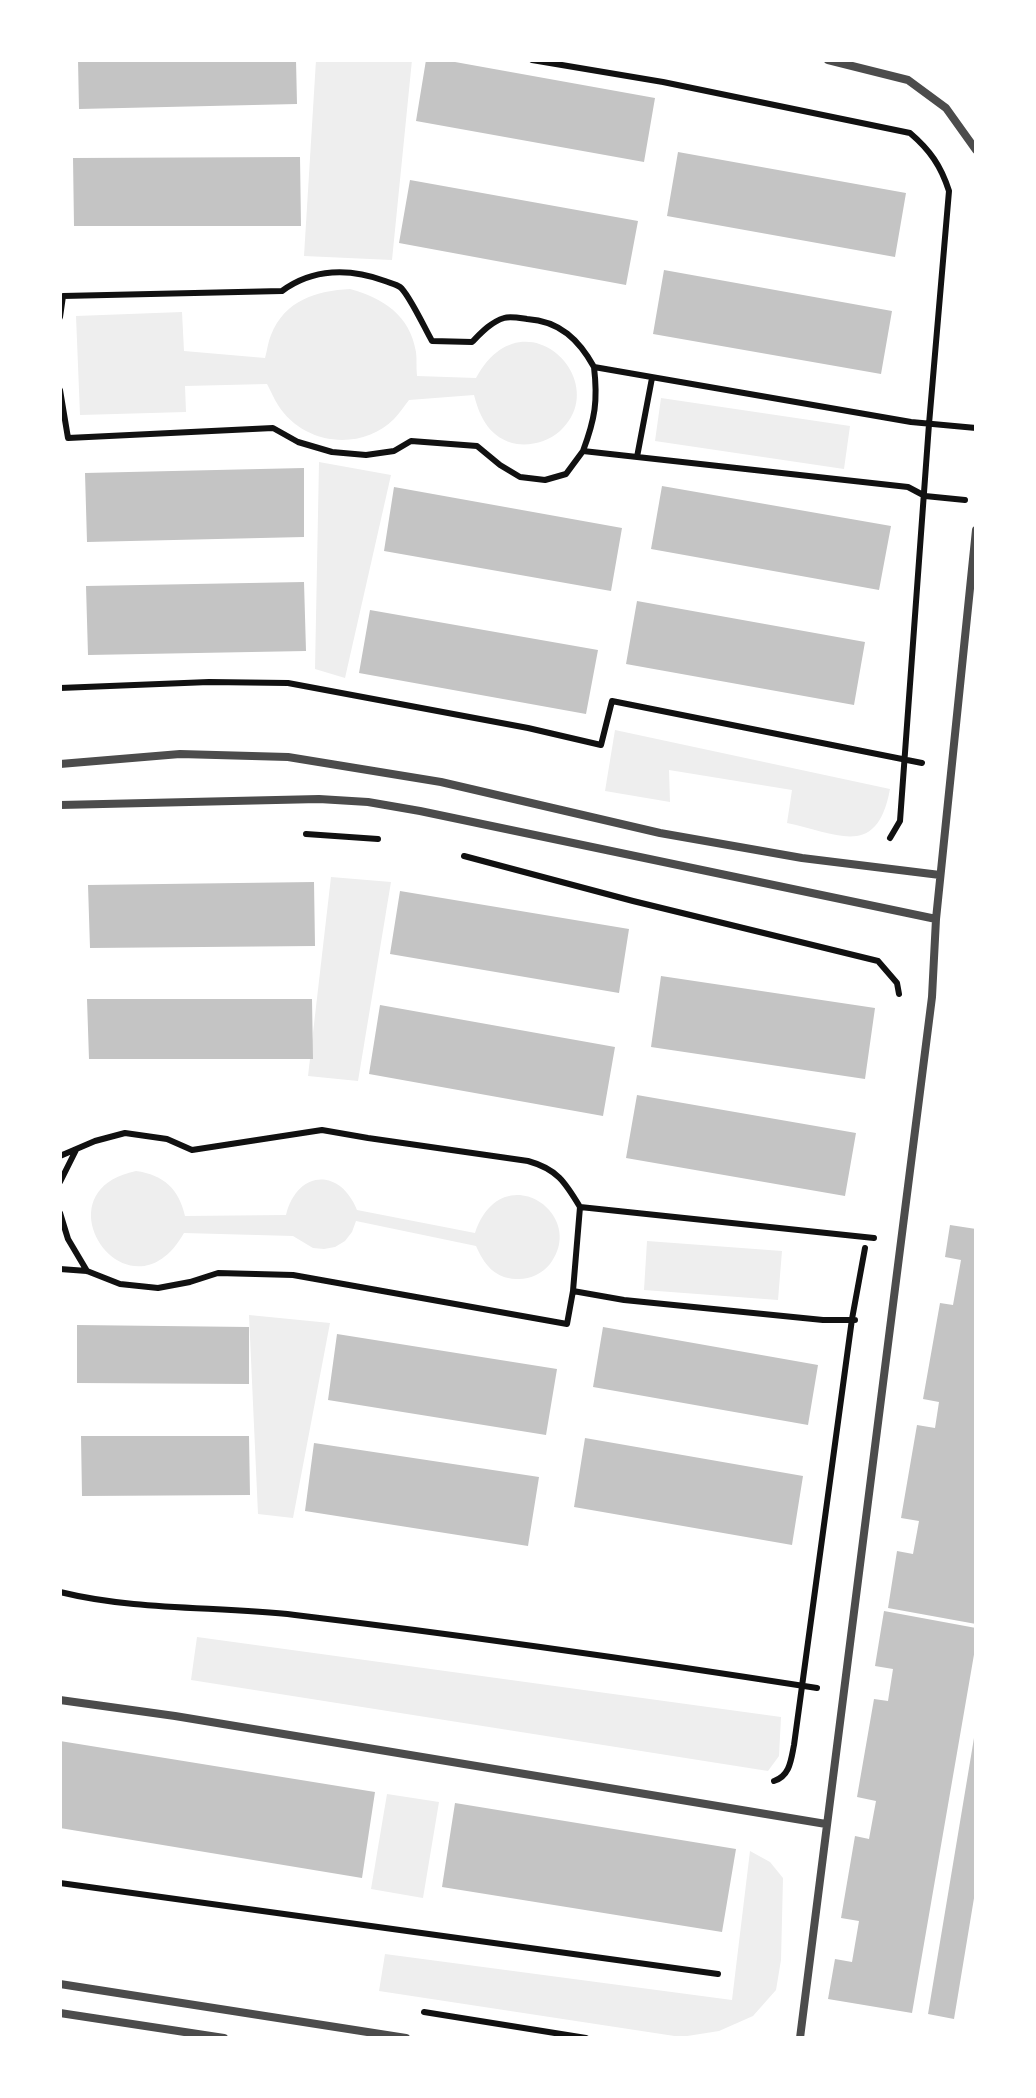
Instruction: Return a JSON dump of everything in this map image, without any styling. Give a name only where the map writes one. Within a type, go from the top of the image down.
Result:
[{"type":"lane","points":[[828,60],[908,80],[946,108],[976,150]]},
{"type":"lane","points":[[800,2038],[932,997],[940,875],[976,530]]},
{"type":"lane","points":[[60,764],[180,754],[288,757],[441,782],[660,833],[802,858],[940,875]]},
{"type":"lane","points":[[60,805],[320,799],[368,802],[936,919]]},
{"type":"lane","points":[[60,1700],[826,1824]]},
{"type":"lane","points":[[60,1984],[406,2038]]},
{"type":"lane","points":[[60,2012],[224,2038]]},
{"type":"path","points":[[532,60],[663,82],[910,133],[941,168],[949,191],[900,821],[881,844]]},
{"type":"path","points":[[60,317],[63,296],[282,291],[314,274],[342,271],[368,275],[400,287],[432,341],[472,342],[505,317],[562,328],[583,347],[594,367],[598,396],[594,424],[583,451],[566,474],[545,480],[520,477],[477,446],[411,441],[394,451],[366,455],[332,452],[298,442],[273,428],[68,438],[60,390]]},
{"type":"path","points":[[594,367],[929,424],[976,428]]},
{"type":"path","points":[[636,457],[652,378]]},
{"type":"path","points":[[583,451],[908,487],[926,496],[976,501]]},
{"type":"path","points":[[60,688],[210,682],[288,684],[528,728],[601,746],[612,701],[952,768]]},
{"type":"path","points":[[303,834],[392,841]]},
{"type":"path","points":[[463,855],[632,902],[878,961],[897,984],[900,997]]},
{"type":"path","points":[[60,1156],[125,1133],[167,1139],[192,1150],[322,1130],[528,1160],[549,1167],[567,1185],[580,1207],[567,1324],[293,1275],[218,1272],[158,1288],[120,1284],[87,1272],[60,1269]]},
{"type":"path","points":[[60,1182],[76,1149]]},
{"type":"path","points":[[580,1207],[900,1240]]},
{"type":"path","points":[[60,1213],[68,1239],[87,1272]]},
{"type":"path","points":[[758,1783],[778,1780],[790,1768],[852,1319],[867,1237]]},
{"type":"path","points":[[573,1292],[824,1320],[852,1319],[889,1330]]},
{"type":"path","points":[[60,1592],[82,1598],[288,1614],[509,1641],[842,1692]]},
{"type":"path","points":[[60,1883],[718,1974]]},
{"type":"shaded area","points":[[316,60],[412,60],[392,260],[304,256]]},
{"type":"shaded area","points":[[350,289],[384,303],[401,318],[413,339],[417,376],[476,378],[495,353],[517,343],[538,343],[556,353],[570,369],[577,389],[574,411],[556,435],[523,444],[493,432],[479,412],[474,395],[409,400],[381,430],[349,440],[317,436],[302,429],[278,405],[267,384],[185,386],[186,412],[80,415],[76,316],[182,312],[184,351],[265,358],[270,338],[284,313],[314,295]]},
{"type":"shaded area","points":[[661,398],[850,426],[844,469],[655,441]]},
{"type":"shaded area","points":[[319,462],[391,475],[345,678],[315,669]]},
{"type":"shaded area","points":[[615,730],[890,789],[876,825],[853,836],[787,823],[792,790],[669,770],[670,802],[605,791]]},
{"type":"shaded area","points":[[331,877],[391,882],[358,1081],[308,1076]]},
{"type":"shaded area","points":[[136,1171],[169,1185],[185,1216],[286,1215],[299,1189],[319,1180],[340,1186],[357,1210],[475,1233],[487,1210],[503,1198],[520,1195],[537,1200],[550,1211],[558,1227],[559,1245],[543,1271],[516,1279],[491,1269],[476,1246],[356,1221],[345,1241],[324,1249],[313,1248],[293,1236],[184,1233],[162,1258],[139,1266],[118,1261],[101,1246],[92,1225],[93,1203],[107,1184]]},
{"type":"shaded area","points":[[647,1241],[782,1251],[778,1300],[644,1290]]},
{"type":"shaded area","points":[[249,1315],[330,1323],[293,1518],[258,1514]]},
{"type":"shaded area","points":[[197,1637],[781,1717],[779,1756],[768,1771],[191,1680]]},
{"type":"shaded area","points":[[387,1794],[439,1802],[423,1898],[371,1889]]},
{"type":"shaded area","points":[[750,1851],[770,1862],[783,1878],[781,1960],[776,1990],[753,2016],[719,2031],[681,2037],[379,1991],[385,1954],[732,2000]]},
{"type":"building","points":[[78,60],[296,60],[297,104],[79,109]]},
{"type":"building","points":[[426,60],[655,98],[644,162],[416,121]]},
{"type":"building","points":[[678,152],[906,193],[895,257],[667,216]]},
{"type":"building","points":[[300,157],[301,226],[74,226],[73,158]]},
{"type":"building","points":[[410,180],[638,221],[626,285],[399,243]]},
{"type":"building","points":[[664,270],[892,311],[881,374],[653,334]]},
{"type":"building","points":[[304,468],[304,537],[87,542],[85,473]]},
{"type":"building","points":[[662,486],[891,526],[879,590],[651,549]]},
{"type":"building","points":[[394,487],[622,528],[611,591],[384,551]]},
{"type":"building","points":[[304,582],[306,651],[88,655],[86,586]]},
{"type":"building","points":[[637,601],[865,642],[854,705],[626,664]]},
{"type":"building","points":[[370,610],[598,650],[586,714],[359,673]]},
{"type":"building","points":[[314,882],[315,946],[90,948],[88,885]]},
{"type":"building","points":[[400,891],[629,929],[619,993],[390,954]]},
{"type":"building","points":[[661,976],[875,1008],[865,1079],[651,1047]]},
{"type":"building","points":[[87,999],[312,999],[313,1059],[89,1059]]},
{"type":"building","points":[[380,1005],[615,1047],[603,1116],[369,1074]]},
{"type":"building","points":[[637,1095],[856,1133],[845,1196],[626,1158]]},
{"type":"building","points":[[950,1225],[976,1229],[976,1624],[888,1608],[897,1551],[913,1554],[919,1521],[901,1518],[917,1425],[935,1428],[939,1402],[923,1399],[940,1303],[953,1305],[961,1260],[945,1257]]},
{"type":"building","points":[[77,1325],[249,1327],[249,1384],[77,1383]]},
{"type":"building","points":[[603,1327],[818,1365],[808,1425],[593,1387]]},
{"type":"building","points":[[337,1334],[557,1369],[546,1435],[328,1400]]},
{"type":"building","points":[[81,1436],[249,1436],[250,1495],[82,1496]]},
{"type":"building","points":[[585,1438],[803,1476],[792,1545],[574,1507]]},
{"type":"building","points":[[314,1443],[539,1477],[528,1546],[305,1511]]},
{"type":"building","points":[[884,1611],[976,1628],[912,2013],[828,1999],[835,1959],[852,1962],[859,1921],[841,1918],[855,1836],[869,1839],[876,1801],[857,1797],[874,1699],[888,1701],[893,1669],[875,1666]]},
{"type":"building","points":[[974,1738],[976,1886],[954,2019],[928,2014]]},
{"type":"building","points":[[60,1741],[375,1792],[362,1878],[60,1828]]},
{"type":"building","points":[[455,1803],[736,1849],[722,1932],[442,1887]]}]
